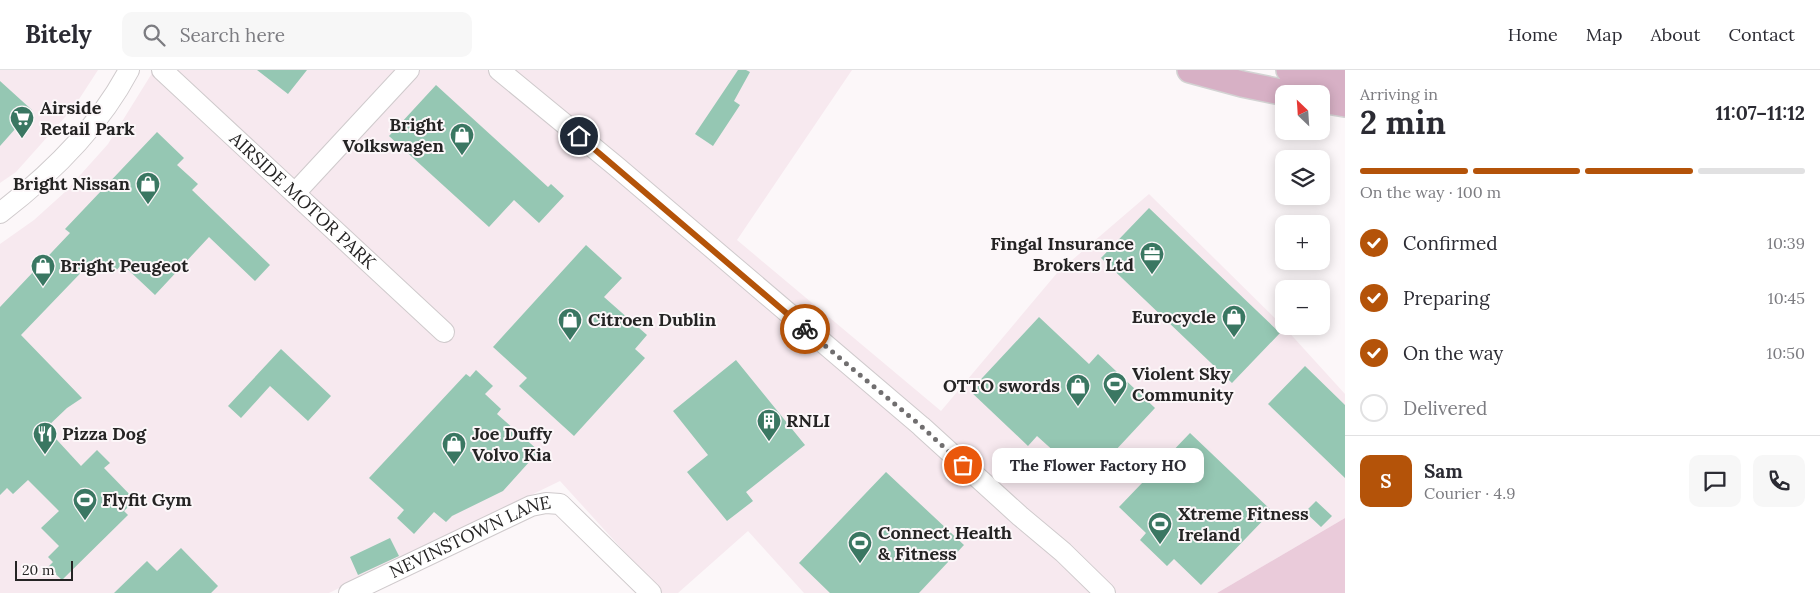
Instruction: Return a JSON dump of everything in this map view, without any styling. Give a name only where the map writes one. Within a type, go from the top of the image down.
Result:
[{"type":"main road","points":[[1190,70],[1275,91]]},
{"type":"main road","points":[[1289,70],[1345,81]]},
{"type":"main road","points":[[1330,102],[1345,104]]},
{"type":"street","points":[[0,213],[35,185],[93,125],[116,94],[129,70]]},
{"type":"street","name":"AIRSIDE MOTOR PARK","points":[[162,70],[444,332]]},
{"type":"street","points":[[295,193],[409,70]]},
{"type":"street","points":[[499,70],[631,179],[921,426],[1063,552],[1105,593]]},
{"type":"street","name":"NEVINSTOWN LANE","points":[[348,593],[531,506],[546,502],[560,504],[650,593]]},
{"type":"shaded area","name":"Airside Retail Park","points":[[0,70],[98,70],[74,107],[16,172],[0,183]]},
{"type":"shaded area","name":"Airside Retail Park","points":[[154,70],[852,70],[737,240],[941,411],[1057,273],[1149,194],[1275,318],[1275,335],[1291,335],[1345,394],[1345,518],[1217,593],[804,593],[748,531],[678,593],[662,593],[560,481],[329,593],[0,593],[0,244],[34,220],[65,192],[108,144]]},
{"type":"shaded area","points":[[1345,518],[1345,593],[1217,593]]},
{"type":"building","points":[[257,70],[307,70],[288,94]]},
{"type":"building","points":[[738,70],[750,72],[734,101],[740,105],[713,146],[695,134]]},
{"type":"building","points":[[0,81],[32,110],[0,146]]},
{"type":"building","name":"Bright Volkswagen","points":[[436,85],[548,187],[551,184],[564,196],[539,223],[514,200],[489,227],[389,136]]},
{"type":"building","points":[[157,132],[184,158],[177,165],[198,184],[192,190],[270,265],[255,281],[209,237],[155,295],[122,264],[113,274],[96,257],[21,335],[82,398],[67,408],[46,428],[81,466],[97,450],[110,463],[104,468],[135,500],[124,511],[128,515],[62,580],[48,567],[53,562],[48,557],[59,546],[41,528],[59,511],[28,480],[13,494],[7,488],[0,495],[0,307],[70,233],[65,229]]},
{"type":"building","points":[[1149,208],[1275,328],[1275,335],[1278,335],[1232,383],[1101,258]]},
{"type":"building","name":"Citroen Dublin","points":[[586,245],[622,278],[604,297],[647,335],[635,349],[645,358],[574,436],[519,386],[527,378],[493,347]]},
{"type":"building","points":[[1039,317],[1089,364],[1098,354],[1155,408],[1087,481],[1037,436],[1028,446],[970,391]]},
{"type":"building","points":[[281,349],[331,396],[308,421],[270,386],[241,418],[228,406]]},
{"type":"building","name":"RNLI","points":[[736,360],[805,445],[746,492],[753,501],[727,521],[687,472],[708,455],[673,411]]},
{"type":"building","points":[[1305,366],[1345,405],[1345,478],[1268,404]]},
{"type":"building","name":"Joe Duffy Volvo Kia","points":[[476,370],[493,386],[485,394],[501,409],[497,414],[539,451],[503,491],[452,516],[446,522],[434,512],[414,534],[397,518],[404,510],[369,478],[466,374],[470,377]]},
{"type":"building","points":[[1190,433],[1272,511],[1201,585],[1174,559],[1167,566],[1140,540],[1146,533],[1119,507]]},
{"type":"building","points":[[886,472],[964,545],[919,593],[830,593],[799,563]]},
{"type":"building","points":[[1316,501],[1332,516],[1321,527],[1305,512]]},
{"type":"building","points":[[390,538],[399,556],[358,575],[350,557]]},
{"type":"building","points":[[181,548],[218,586],[211,593],[114,593],[147,561],[157,571]]},
{"type":"way so far","points":[[805,329],[921,426],[963,465]]},
{"type":"place","name":"Airside Retail Park","points":[[22,139]]},
{"type":"place","name":"Bright Volkswagen","points":[[462,156]]},
{"type":"place","name":"Bright Nissan","points":[[148,205]]},
{"type":"place","name":"Fingal Insurance Brokers Ltd","points":[[1152,275]]},
{"type":"place","name":"Bright Peugeot","points":[[43,287]]},
{"type":"place","name":"Eurocycle","points":[[1234,338]]},
{"type":"place","name":"Citroen Dublin","points":[[570,341]]},
{"type":"place","name":"Violent Sky Community","points":[[1115,405]]},
{"type":"place","name":"OTTO swords","points":[[1078,407]]},
{"type":"place","name":"RNLI","points":[[769,442]]},
{"type":"place","name":"Pizza Dog","points":[[45,455]]},
{"type":"place","name":"Joe Duffy Volvo Kia","points":[[454,465]]},
{"type":"place","name":"The Flower Factory HO","points":[[963,465]]},
{"type":"place","name":"Flyfit Gym","points":[[85,521]]},
{"type":"place","name":"Xtreme Fitness Ireland","points":[[1160,545]]},
{"type":"place","name":"Connect Health & Fitness","points":[[860,564]]},
{"type":"route","points":[[579,136],[805,329]]}]
